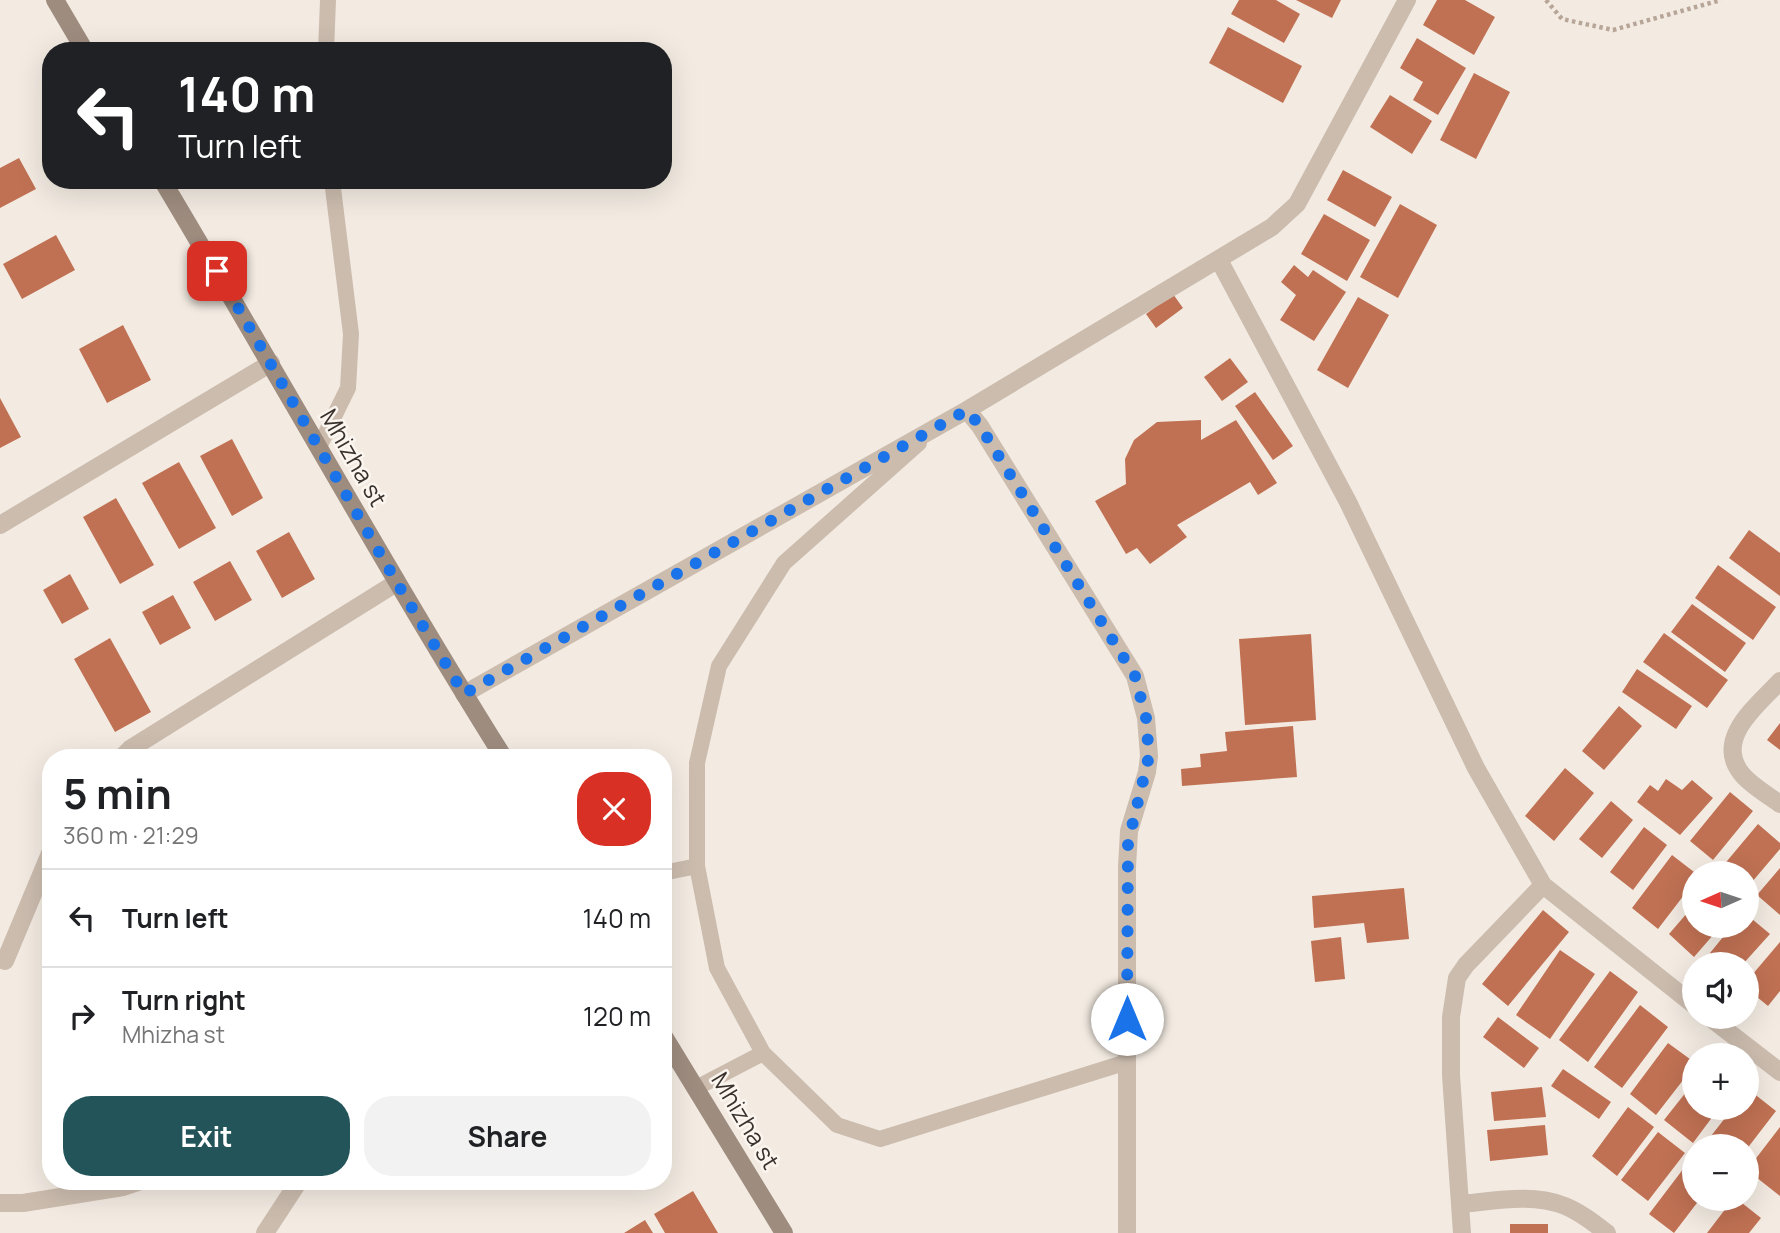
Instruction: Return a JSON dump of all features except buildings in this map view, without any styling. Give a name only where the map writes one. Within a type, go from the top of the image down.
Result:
[{"type":"street","points":[[55,0],[80,42]]},
{"type":"street","points":[[464,694],[967,410],[1272,227],[1297,204],[1407,0]]},
{"type":"street","name":"Mhizha st","points":[[167,189],[397,583],[498,749]]},
{"type":"street","points":[[1219,260],[1348,502],[1476,768],[1543,885],[1682,995]]},
{"type":"street","points":[[0,525],[271,363]]},
{"type":"street","points":[[967,410],[980,426],[1135,676],[1146,718],[1149,738],[1147,772],[1129,831],[1128,843],[1127,1233]]},
{"type":"street","points":[[130,749],[397,583]]},
{"type":"street","points":[[1780,681],[1734,733],[1731,748],[1732,757],[1741,774],[1780,804]]},
{"type":"street","points":[[5,961],[42,873]]},
{"type":"street","points":[[1462,1233],[1451,1075],[1454,989],[1457,978],[1466,965],[1543,885]]},
{"type":"street","points":[[1724,1029],[1780,1072]]},
{"type":"street","name":"Mhizha st","points":[[672,1049],[784,1233]]},
{"type":"street","points":[[0,1203],[23,1203],[99,1190]]},
{"type":"street","points":[[265,1233],[293,1190]]},
{"type":"street","points":[[1460,1204],[1546,1200],[1579,1213],[1607,1233]]},
{"type":"lane","points":[[326,42],[328,0]]},
{"type":"lane","points":[[319,447],[348,388],[351,334],[333,189]]},
{"type":"lane","points":[[937,427],[784,563],[719,666],[698,763],[697,866],[717,968],[762,1053],[837,1125],[880,1139],[1127,1062]]},
{"type":"lane","points":[[672,871],[697,866]]},
{"type":"lane","points":[[696,1088],[762,1053]]},
{"type":"path","points":[[1546,0],[1562,19],[1613,30],[1721,0]]},
{"type":"route","points":[[217,271],[464,694],[967,410],[980,426],[1135,676],[1146,718],[1149,756],[1147,772],[1129,831],[1127,1019]]}]
